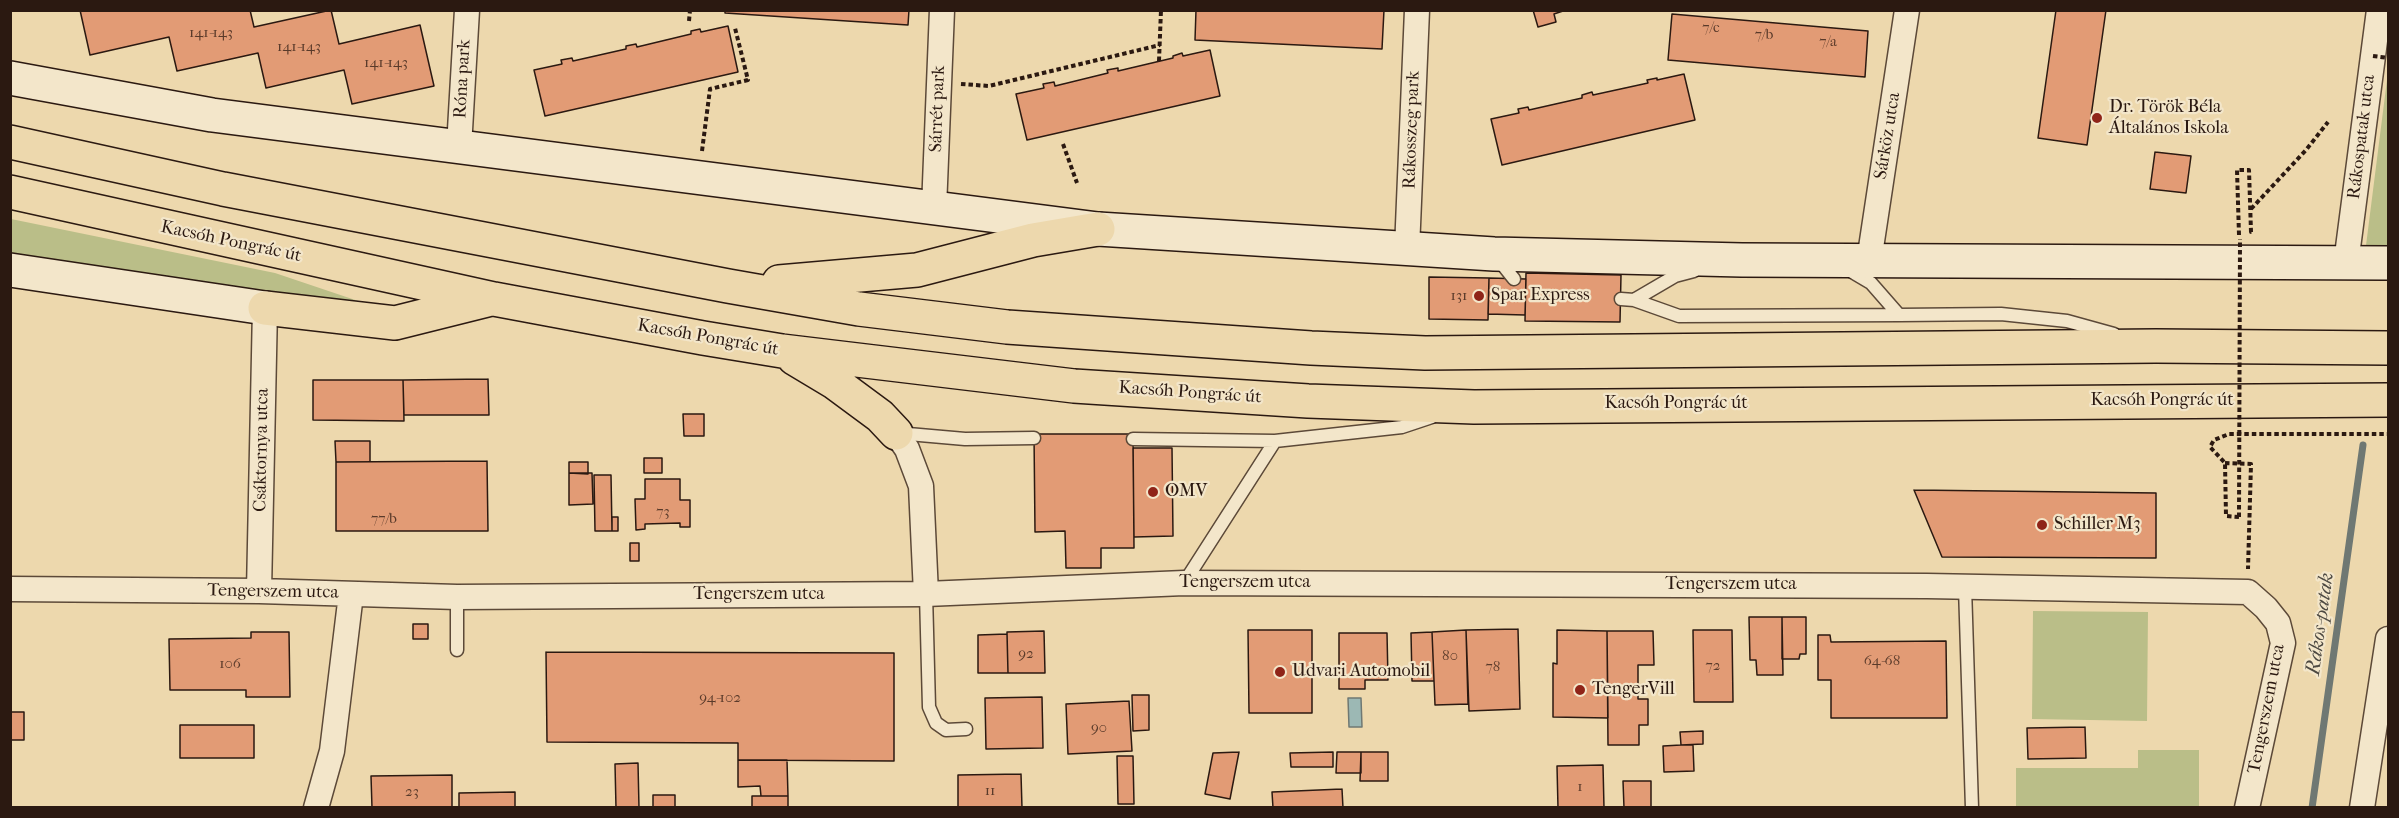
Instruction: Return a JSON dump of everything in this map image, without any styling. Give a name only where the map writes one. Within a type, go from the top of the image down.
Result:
[{"type":"main road","points":[[10,142],[223,189],[728,286],[859,309],[1007,327],[1311,348],[1448,353],[2156,346],[2388,348]]},
{"type":"main road","name":"Kacsóh Pongrác út","points":[[10,192],[494,298],[782,351],[1074,386],[1308,401],[1474,407],[2388,400]]},
{"type":"main road","points":[[728,286],[917,270],[1033,240],[1098,229]]},
{"type":"main road","points":[[265,308],[394,323],[494,298]]},
{"type":"main road","points":[[782,351],[834,382],[880,416],[896,433]]},
{"type":"street","name":"Róna park","points":[[459,147],[467,10]]},
{"type":"street","name":"Sárrét park","points":[[934,208],[942,10]]},
{"type":"street","name":"Rákosszeg park","points":[[1407,249],[1417,10]]},
{"type":"street","name":"Sárköz utca","points":[[1869,261],[1907,10]]},
{"type":"street","name":"Rákospatak utca","points":[[2346,263],[2381,57],[2379,10]]},
{"type":"street","points":[[10,78],[212,115],[1098,229],[1494,254],[1826,261],[2388,263]]},
{"type":"street","points":[[10,270],[265,308]]},
{"type":"street","name":"Csáktornya utca","points":[[259,591],[265,308]]},
{"type":"street","points":[[896,433],[907,449],[921,486],[926,594]]},
{"type":"street","name":"Tengerszem utca","points":[[10,589],[259,591],[457,597],[926,594],[1184,583],[1965,587],[2248,592],[2266,608],[2278,623],[2283,643],[2247,807]]},
{"type":"street","points":[[316,807],[332,751],[351,594]]},
{"type":"street","points":[[2362,807],[2388,639]]},
{"type":"lane","points":[[1494,254],[1514,279]]},
{"type":"lane","points":[[1742,260],[1675,276],[1627,299],[1679,316],[2001,314],[2067,321],[2156,346]]},
{"type":"lane","points":[[1826,261],[1856,273],[1871,283],[1899,315]]},
{"type":"lane","points":[[1133,439],[1275,441],[1402,428],[1438,414],[1474,407]]},
{"type":"lane","points":[[896,433],[965,439],[1034,438]]},
{"type":"lane","points":[[1184,583],[1275,441]]},
{"type":"lane","points":[[1965,587],[1972,807]]},
{"type":"lane","points":[[926,594],[929,707],[936,723],[946,730],[966,729]]},
{"type":"lane","points":[[457,597],[457,650]]},
{"type":"path","points":[[689,21],[690,10]]},
{"type":"path","points":[[1159,62],[1161,10]]},
{"type":"path","points":[[699,178],[710,89],[748,80],[735,28]]},
{"type":"path","points":[[939,82],[989,86],[1160,45]]},
{"type":"path","points":[[2250,210],[2306,150],[2328,122]]},
{"type":"path","points":[[1063,144],[1077,183]]},
{"type":"path","points":[[2261,232],[2250,232],[2249,170],[2237,170],[2240,239],[2240,517],[2226,516],[2225,464],[2210,447],[2214,440],[2229,434],[2388,434]]},
{"type":"path","points":[[2225,464],[2251,464],[2248,592]]},
{"type":"green space","points":[[2388,72],[2388,277],[2362,277]]},
{"type":"green space","points":[[11,219],[275,273],[379,308],[11,256]]},
{"type":"green space","points":[[2033,611],[2148,612],[2147,721],[2032,719]]},
{"type":"green space","points":[[2138,750],[2199,750],[2199,807],[2016,807],[2016,768],[2138,768]]},
{"type":"water","points":[[1348,698],[1361,698],[1362,727],[1349,727]]},
{"type":"building","points":[[80,10],[250,10],[254,27],[331,10],[339,44],[420,25],[434,86],[352,104],[344,70],[266,88],[258,53],[177,71],[169,37],[90,55]]},
{"type":"building","points":[[725,10],[909,10],[908,25],[725,13]]},
{"type":"building","points":[[1196,10],[1384,10],[1382,49],[1195,40]]},
{"type":"building","points":[[1533,10],[1566,10],[1554,14],[1556,22],[1538,27]]},
{"type":"building","points":[[2056,10],[2106,10],[2087,145],[2038,138]]},
{"type":"building","points":[[1672,14],[1868,31],[1865,77],[1668,60]]},
{"type":"building","points":[[728,26],[738,72],[545,116],[534,70],[562,64],[561,60],[572,58],[573,61],[626,49],[626,46],[636,44],[637,47],[691,34],[691,31],[700,29],[701,32]]},
{"type":"building","points":[[1210,50],[1220,96],[1027,140],[1016,94],[1044,88],[1043,84],[1054,82],[1055,86],[1108,73],[1107,70],[1118,68],[1118,71],[1173,58],[1182,53],[1183,56]]},
{"type":"building","points":[[1684,74],[1695,120],[1502,165],[1491,119],[1519,113],[1518,109],[1528,107],[1529,110],[1582,98],[1582,95],[1592,92],[1593,95],[1648,83],[1647,80]]},
{"type":"building","points":[[2155,152],[2191,156],[2186,193],[2150,189]]},
{"type":"building","points":[[1526,273],[1621,275],[1620,322],[1525,321]]},
{"type":"building","points":[[1429,277],[1489,278],[1488,320],[1429,319]]},
{"type":"building","points":[[1489,278],[1526,279],[1525,315],[1488,314]]},
{"type":"building","points":[[488,379],[489,415],[404,415],[403,380]]},
{"type":"building","points":[[313,380],[403,380],[404,421],[313,420]]},
{"type":"building","points":[[683,414],[704,414],[704,436],[684,436]]},
{"type":"building","points":[[1034,434],[1133,434],[1134,548],[1101,548],[1101,568],[1066,568],[1065,531],[1035,532]]},
{"type":"building","points":[[335,441],[370,441],[370,462],[336,462]]},
{"type":"building","name":"OMV","points":[[1133,448],[1172,448],[1173,536],[1134,537]]},
{"type":"building","points":[[644,458],[662,458],[662,473],[644,473]]},
{"type":"building","points":[[487,461],[488,531],[336,531],[336,462]]},
{"type":"building","points":[[569,462],[588,462],[588,474],[569,473]]},
{"type":"building","points":[[569,473],[592,473],[593,504],[569,505]]},
{"type":"building","points":[[594,475],[611,475],[612,531],[595,531]]},
{"type":"building","points":[[645,479],[680,479],[680,500],[690,500],[690,527],[680,527],[680,523],[645,524],[645,529],[636,530],[635,499],[645,499]]},
{"type":"building","name":"Schiller M3","points":[[1914,490],[2156,493],[2156,558],[1942,557]]},
{"type":"building","points":[[612,517],[618,517],[618,531],[612,531]]},
{"type":"building","points":[[630,543],[639,543],[639,561],[630,561]]},
{"type":"building","points":[[1749,617],[1782,617],[1783,675],[1757,675],[1756,660],[1750,660]]},
{"type":"building","points":[[1782,617],[1806,617],[1806,654],[1800,654],[1799,659],[1782,659]]},
{"type":"building","points":[[413,624],[428,624],[428,639],[413,639]]},
{"type":"building","points":[[1518,629],[1520,709],[1469,711],[1466,630]]},
{"type":"building","name":"Udvari Automobil","points":[[1248,630],[1312,630],[1312,713],[1249,713]]},
{"type":"building","points":[[1466,630],[1468,704],[1435,705],[1432,632]]},
{"type":"building","name":"TengerVill","points":[[1557,630],[1607,631],[1608,718],[1553,717],[1553,663],[1557,664]]},
{"type":"building","points":[[1693,630],[1732,630],[1733,702],[1694,702]]},
{"type":"building","points":[[1044,631],[1045,673],[1008,673],[1007,632]]},
{"type":"building","points":[[1607,631],[1653,631],[1654,665],[1638,665],[1638,699],[1648,699],[1648,725],[1639,725],[1639,745],[1608,745]]},
{"type":"building","points":[[251,632],[289,632],[290,697],[246,697],[246,690],[170,690],[169,639],[251,638]]},
{"type":"building","points":[[1432,632],[1434,681],[1412,681],[1411,633]]},
{"type":"building","points":[[1339,633],[1387,633],[1388,680],[1365,680],[1365,689],[1339,689]]},
{"type":"building","points":[[1007,634],[1008,673],[978,673],[978,635]]},
{"type":"building","points":[[1818,635],[1830,635],[1831,642],[1946,641],[1947,718],[1831,718],[1831,680],[1818,680]]},
{"type":"building","points":[[546,652],[894,653],[894,761],[738,760],[738,743],[547,742]]},
{"type":"building","points":[[1132,695],[1149,695],[1149,730],[1133,731]]},
{"type":"building","points":[[1042,697],[1043,748],[986,749],[985,698]]},
{"type":"building","points":[[1129,701],[1132,751],[1068,754],[1066,704]]},
{"type":"building","points":[[10,712],[24,712],[24,740],[10,740]]},
{"type":"building","points":[[180,725],[254,725],[254,758],[180,758]]},
{"type":"building","points":[[2085,727],[2086,758],[2028,759],[2027,728]]},
{"type":"building","points":[[1703,731],[1703,744],[1681,745],[1680,732]]},
{"type":"building","points":[[1693,745],[1694,771],[1664,772],[1663,746]]},
{"type":"building","points":[[1239,752],[1230,799],[1205,794],[1213,753]]},
{"type":"building","points":[[1333,752],[1333,767],[1291,767],[1290,753]]},
{"type":"building","points":[[1337,752],[1361,752],[1361,773],[1336,773]]},
{"type":"building","points":[[1361,752],[1388,752],[1388,781],[1360,781]]},
{"type":"building","points":[[1117,756],[1133,756],[1134,804],[1118,804]]},
{"type":"building","points":[[738,760],[787,760],[788,796],[761,796],[760,786],[738,787]]},
{"type":"building","points":[[638,763],[639,808],[616,808],[615,764]]},
{"type":"building","points":[[1603,765],[1604,808],[1558,808],[1557,766]]},
{"type":"building","points":[[1021,774],[1022,808],[958,808],[958,775]]},
{"type":"building","points":[[452,775],[452,808],[372,808],[371,776]]},
{"type":"building","points":[[1623,781],[1651,781],[1651,808],[1624,808]]},
{"type":"building","points":[[1342,789],[1343,808],[1273,808],[1272,792]]},
{"type":"building","points":[[515,792],[515,808],[459,808],[459,793]]},
{"type":"building","points":[[653,795],[675,795],[675,808],[653,808]]},
{"type":"building","points":[[752,796],[788,796],[788,808],[752,808]]},
{"type":"waterway","name":"Rákos-patak","points":[[2312,808],[2363,445]]},
{"type":"place","name":"Dr. Török Béla Általános Iskola","points":[[2097,118]]},
{"type":"place","name":"Spar Express","points":[[1479,296]]},
{"type":"place","name":"OMV","points":[[1153,492]]},
{"type":"place","name":"Schiller M3","points":[[2042,525]]},
{"type":"place","name":"Udvari Automobil","points":[[1280,672]]},
{"type":"place","name":"TengerVill","points":[[1580,690]]}]
